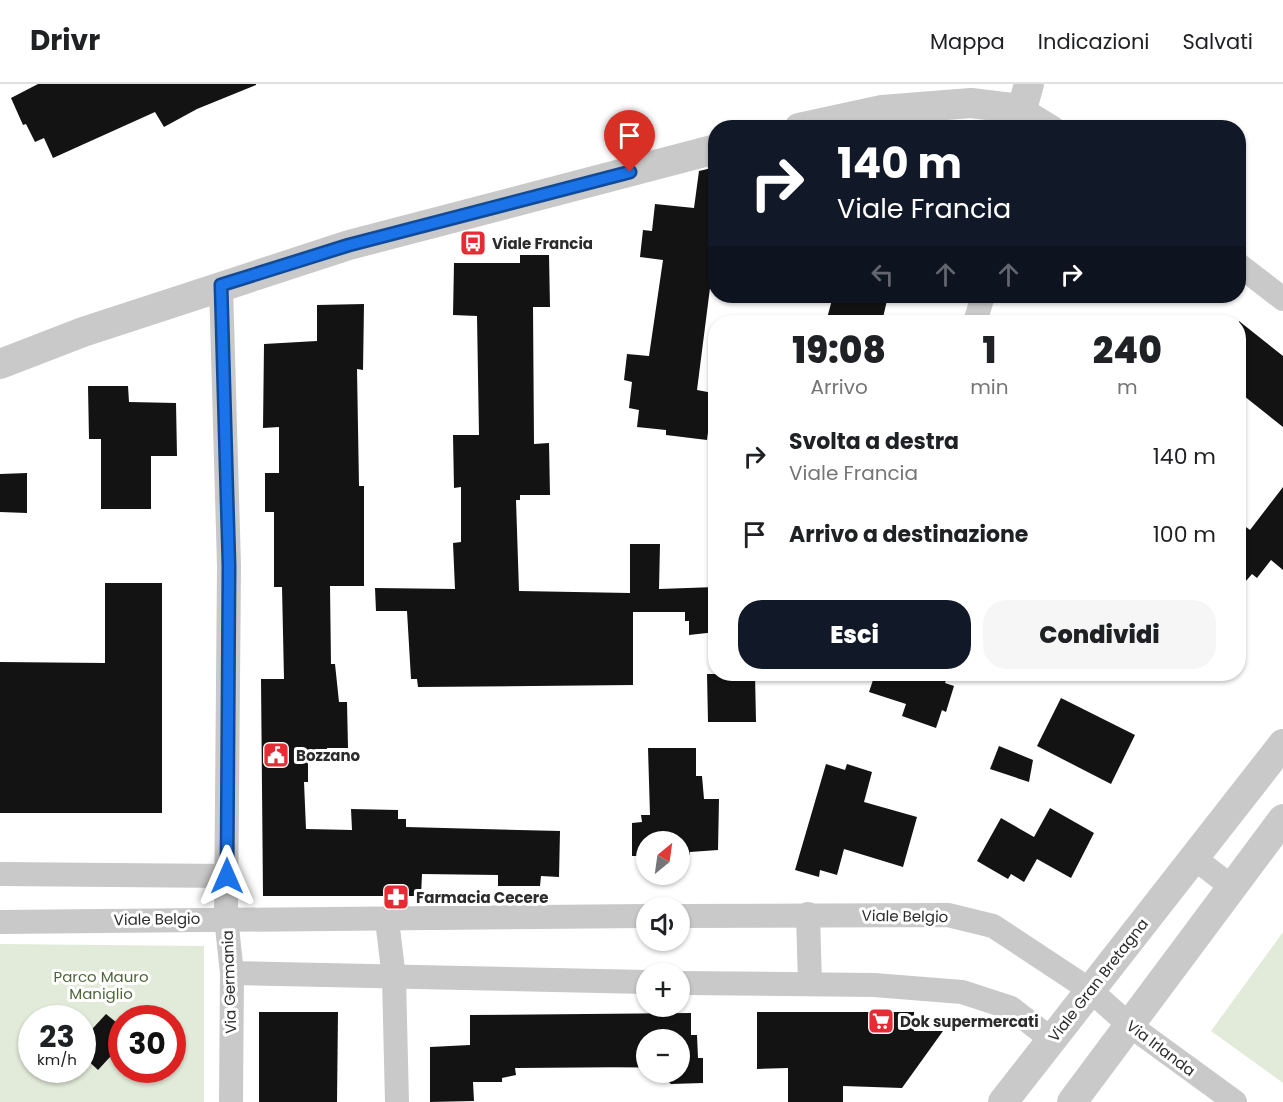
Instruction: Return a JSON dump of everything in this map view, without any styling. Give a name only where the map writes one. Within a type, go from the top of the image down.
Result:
[{"type":"street","points":[[836,120],[882,110],[971,103],[1035,113]]},
{"type":"street","points":[[0,364],[83,332],[349,245],[708,151]]},
{"type":"street","points":[[1246,271],[1283,299]]},
{"type":"street","name":"Via Germania","points":[[221,285],[229,566],[226,918],[232,973],[231,1102]]},
{"type":"street","name":"Viale Gran Bretagna","points":[[1003,1102],[1283,744]]},
{"type":"street","points":[[1072,1102],[1283,819]]},
{"type":"street","points":[[1194,858],[1232,887]]},
{"type":"street","points":[[0,874],[227,876]]},
{"type":"street","points":[[808,914],[810,984]]},
{"type":"street","name":"Viale Belgio","points":[[690,916],[948,915],[993,926],[1090,990]]},
{"type":"street","name":"Viale Belgio","points":[[0,922],[226,918],[387,921],[636,916]]},
{"type":"street","points":[[387,921],[394,978],[397,1102]]},
{"type":"street","points":[[232,973],[636,982]]},
{"type":"street","points":[[690,982],[874,985],[962,992],[1011,1008],[1052,1040]]},
{"type":"street","name":"Via Irlanda","points":[[1090,990],[1128,1024],[1234,1102]]},
{"type":"green space","points":[[1283,932],[1283,1083],[1211,1031]]},
{"type":"green space","name":"Parco Mauro Maniglio","points":[[0,944],[204,946],[204,1102],[0,1102]]},
{"type":"building","points":[[38,84],[256,85],[197,109],[164,127],[155,112],[53,158],[44,138],[35,142],[26,124],[23,125],[11,98]]},
{"type":"building","points":[[708,169],[708,303],[697,390],[708,392],[707,440],[666,435],[666,430],[637,427],[639,410],[629,408],[632,382],[624,380],[627,354],[649,356],[663,260],[640,257],[643,230],[652,231],[655,204],[694,208],[699,171]]},
{"type":"building","points":[[520,255],[549,255],[550,307],[533,307],[534,444],[549,443],[550,495],[520,495],[520,500],[516,500],[519,591],[630,593],[630,544],[660,544],[659,589],[708,587],[708,633],[689,635],[689,621],[685,621],[685,612],[633,612],[633,685],[418,687],[417,679],[411,679],[407,611],[376,611],[375,588],[455,589],[453,543],[461,542],[461,487],[454,488],[453,435],[479,435],[477,316],[453,315],[454,263],[520,263]]},
{"type":"building","points":[[831,303],[886,303],[884,315],[828,315]]},
{"type":"building","points":[[364,304],[363,370],[357,369],[359,486],[364,486],[364,586],[330,586],[331,664],[335,664],[339,702],[347,702],[348,748],[327,748],[327,753],[308,754],[308,782],[304,782],[306,829],[352,830],[351,809],[398,810],[398,819],[406,819],[406,827],[560,831],[559,877],[541,876],[540,886],[498,886],[498,875],[422,874],[421,896],[263,896],[261,679],[284,679],[282,587],[274,587],[274,512],[265,512],[265,473],[279,473],[279,427],[263,428],[264,344],[317,341],[317,305]]},
{"type":"building","points":[[1246,327],[1283,356],[1283,427],[1246,398]]},
{"type":"building","points":[[88,386],[128,386],[129,402],[176,403],[177,456],[151,456],[151,509],[101,509],[101,439],[89,439]]},
{"type":"building","points":[[27,473],[27,513],[0,512],[0,474]]},
{"type":"building","points":[[1283,487],[1283,570],[1271,560],[1257,578],[1252,574],[1246,581],[1246,527],[1250,530]]},
{"type":"building","points":[[105,583],[162,583],[162,813],[0,813],[0,662],[105,663]]},
{"type":"building","points":[[707,674],[708,681],[755,681],[756,722],[708,722]]},
{"type":"building","points":[[873,681],[946,681],[945,683],[954,686],[946,712],[942,710],[936,728],[902,716],[906,704],[869,692]]},
{"type":"building","points":[[1061,698],[1135,735],[1111,784],[1037,746]]},
{"type":"building","points":[[999,746],[1033,760],[1029,782],[990,769]]},
{"type":"building","points":[[648,748],[696,748],[696,776],[702,776],[704,799],[719,799],[718,850],[690,852],[690,831],[636,831],[636,856],[632,856],[632,823],[642,822],[641,815],[650,815]]},
{"type":"building","points":[[826,764],[845,770],[847,764],[872,772],[864,802],[917,817],[903,867],[844,849],[837,875],[820,870],[819,877],[795,870]]},
{"type":"building","points":[[1050,808],[1094,833],[1071,878],[1037,859],[1024,882],[1011,874],[1008,879],[977,861],[1001,818],[1034,837]]},
{"type":"building","points":[[259,1012],[338,1012],[337,1102],[259,1102]]},
{"type":"building","points":[[757,1012],[914,1012],[914,1031],[943,1031],[902,1088],[843,1086],[843,1102],[788,1102],[788,1068],[757,1069]]},
{"type":"building","points":[[636,1013],[636,1017],[690,1017],[691,1013],[691,1035],[697,1035],[698,1058],[703,1058],[703,1083],[671,1084],[670,1083],[690,1083],[690,1029],[636,1029],[636,1067],[515,1068],[516,1075],[502,1078],[502,1082],[473,1082],[474,1101],[430,1102],[430,1047],[470,1045],[470,1015]]},
{"type":"building","points":[[106,1014],[108,1016],[108,1059],[98,1070],[96,1068],[96,1025]]},
{"type":"place","name":"Viale Francia","points":[[473,243]]},
{"type":"place","name":"Bozzano","points":[[276,755]]},
{"type":"place","name":"Farmacia Cecere","points":[[396,897]]},
{"type":"place","name":"Dok supermercati","points":[[881,1021]]},
{"type":"route","points":[[227,876],[229,566],[221,285],[349,245],[630,172]]}]
